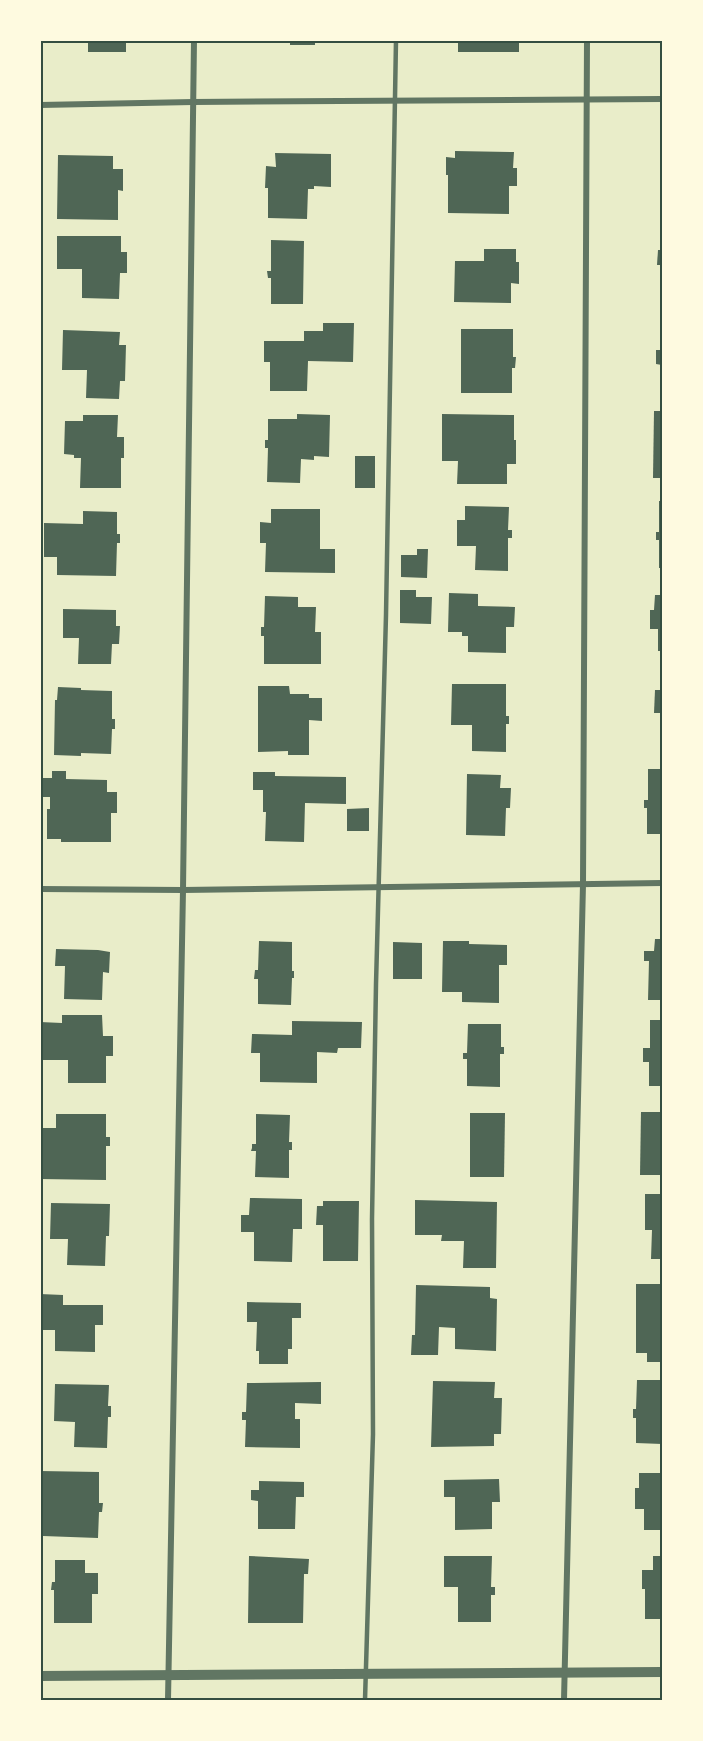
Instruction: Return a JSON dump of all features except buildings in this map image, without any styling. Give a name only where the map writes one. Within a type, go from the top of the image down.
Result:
[{"type":"street","points":[[168,1701],[183,890],[194,40]]},
{"type":"street","points":[[564,1701],[583,884],[587,40]]},
{"type":"street","points":[[40,105],[663,99]]},
{"type":"street","points":[[40,889],[183,890],[663,883]]},
{"type":"street","points":[[40,1676],[663,1672]]},
{"type":"lane","points":[[365,1701],[373,1434],[372,1219],[396,40]]}]
